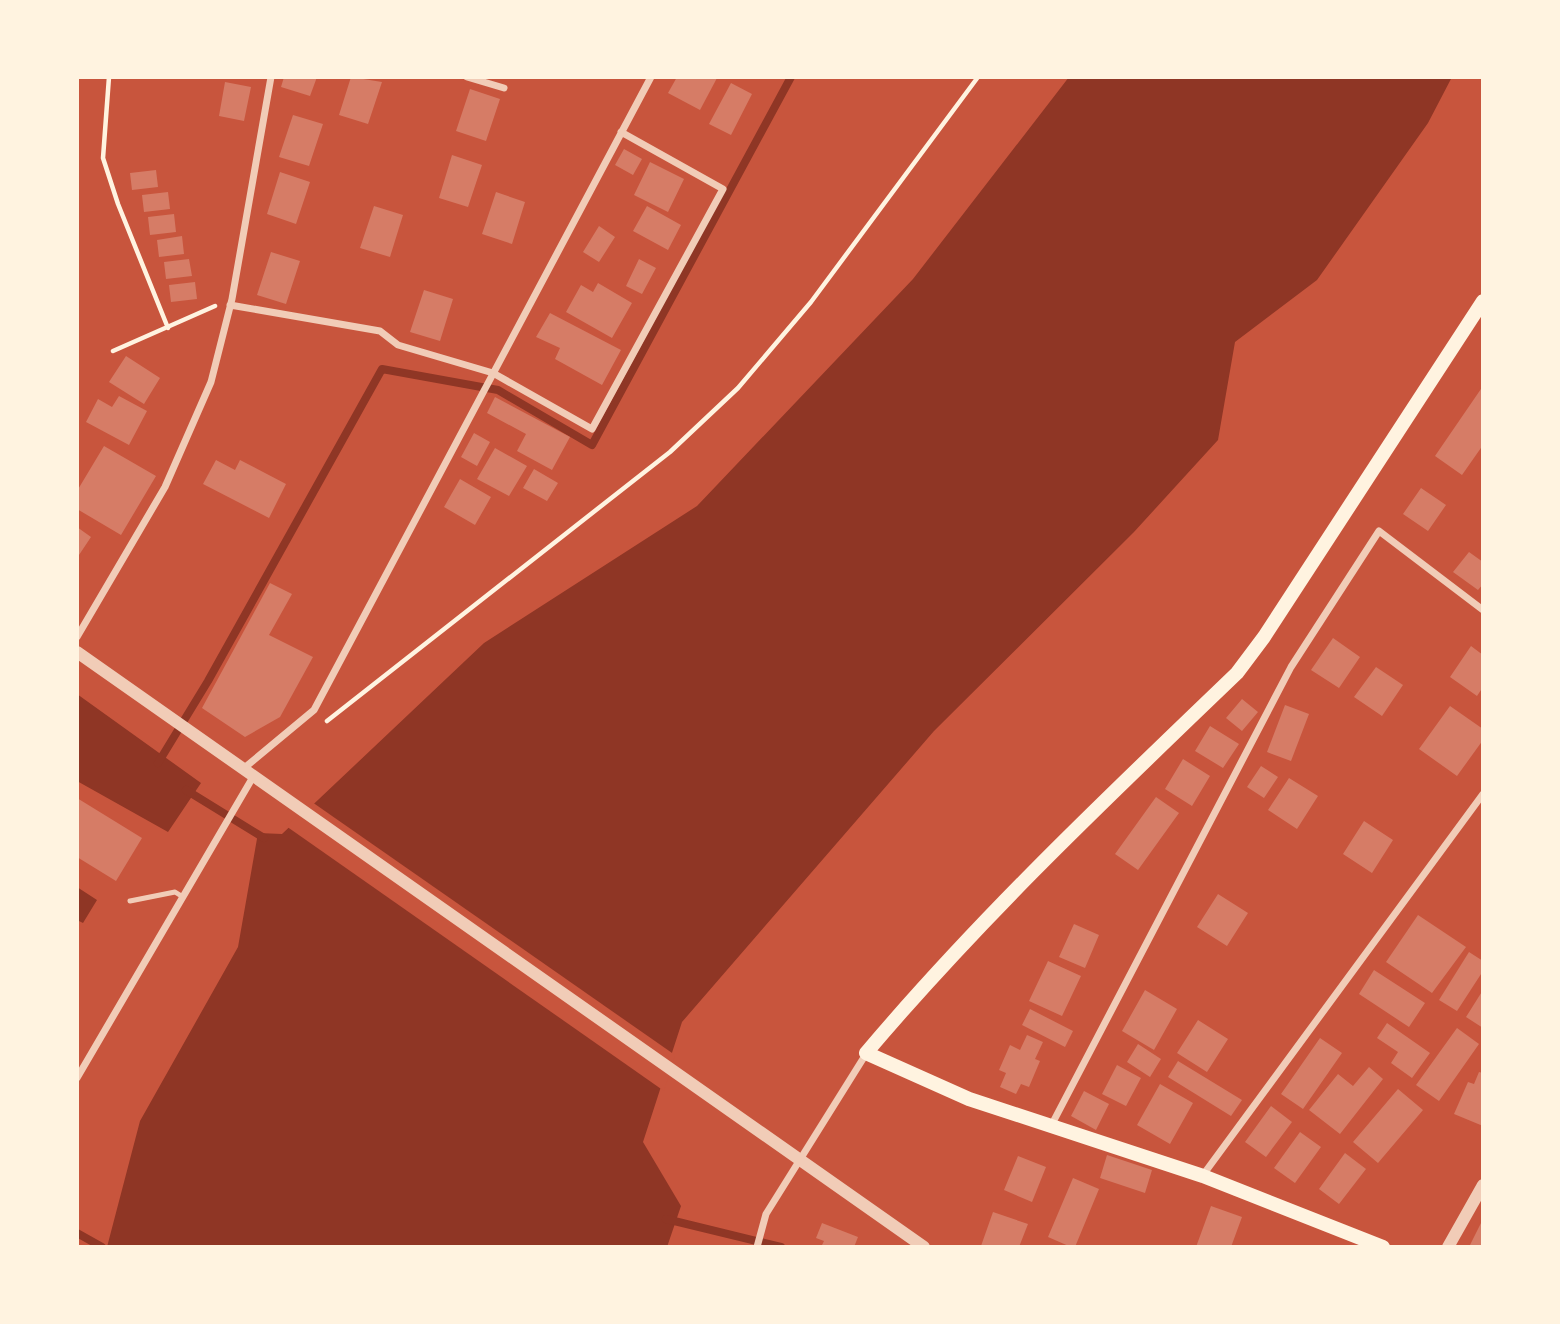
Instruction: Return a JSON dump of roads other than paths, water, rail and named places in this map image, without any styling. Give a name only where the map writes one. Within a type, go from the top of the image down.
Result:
[{"type":"main road","points":[[1383,1247],[1203,1176],[970,1099],[866,1053],[934,972],[1026,876],[1237,673],[1264,637],[1483,301]]},
{"type":"street","points":[[77,637],[166,487],[211,382],[231,302],[271,77]]},
{"type":"street","points":[[467,77],[504,88]]},
{"type":"street","points":[[77,1078],[183,897],[248,773],[314,710],[651,77]]},
{"type":"street","points":[[231,302],[380,331],[398,345],[493,373],[592,429],[723,189],[621,132]]},
{"type":"street","points":[[1051,1126],[1291,667],[1379,531],[1483,610]]},
{"type":"street","points":[[77,652],[924,1247]]},
{"type":"street","points":[[1203,1176],[1483,794]]},
{"type":"street","points":[[757,1247],[766,1213],[866,1053]]},
{"type":"street","points":[[1448,1247],[1483,1185]]},
{"type":"lane","points":[[130,901],[175,892],[183,897]]},
{"type":"waterway","points":[[158,763],[208,681],[382,369],[498,390],[592,445],[791,77]]},
{"type":"waterway","points":[[186,790],[264,838]]},
{"type":"waterway","points":[[666,1219],[781,1247]]},
{"type":"waterway","points":[[77,1233],[102,1247]]}]
